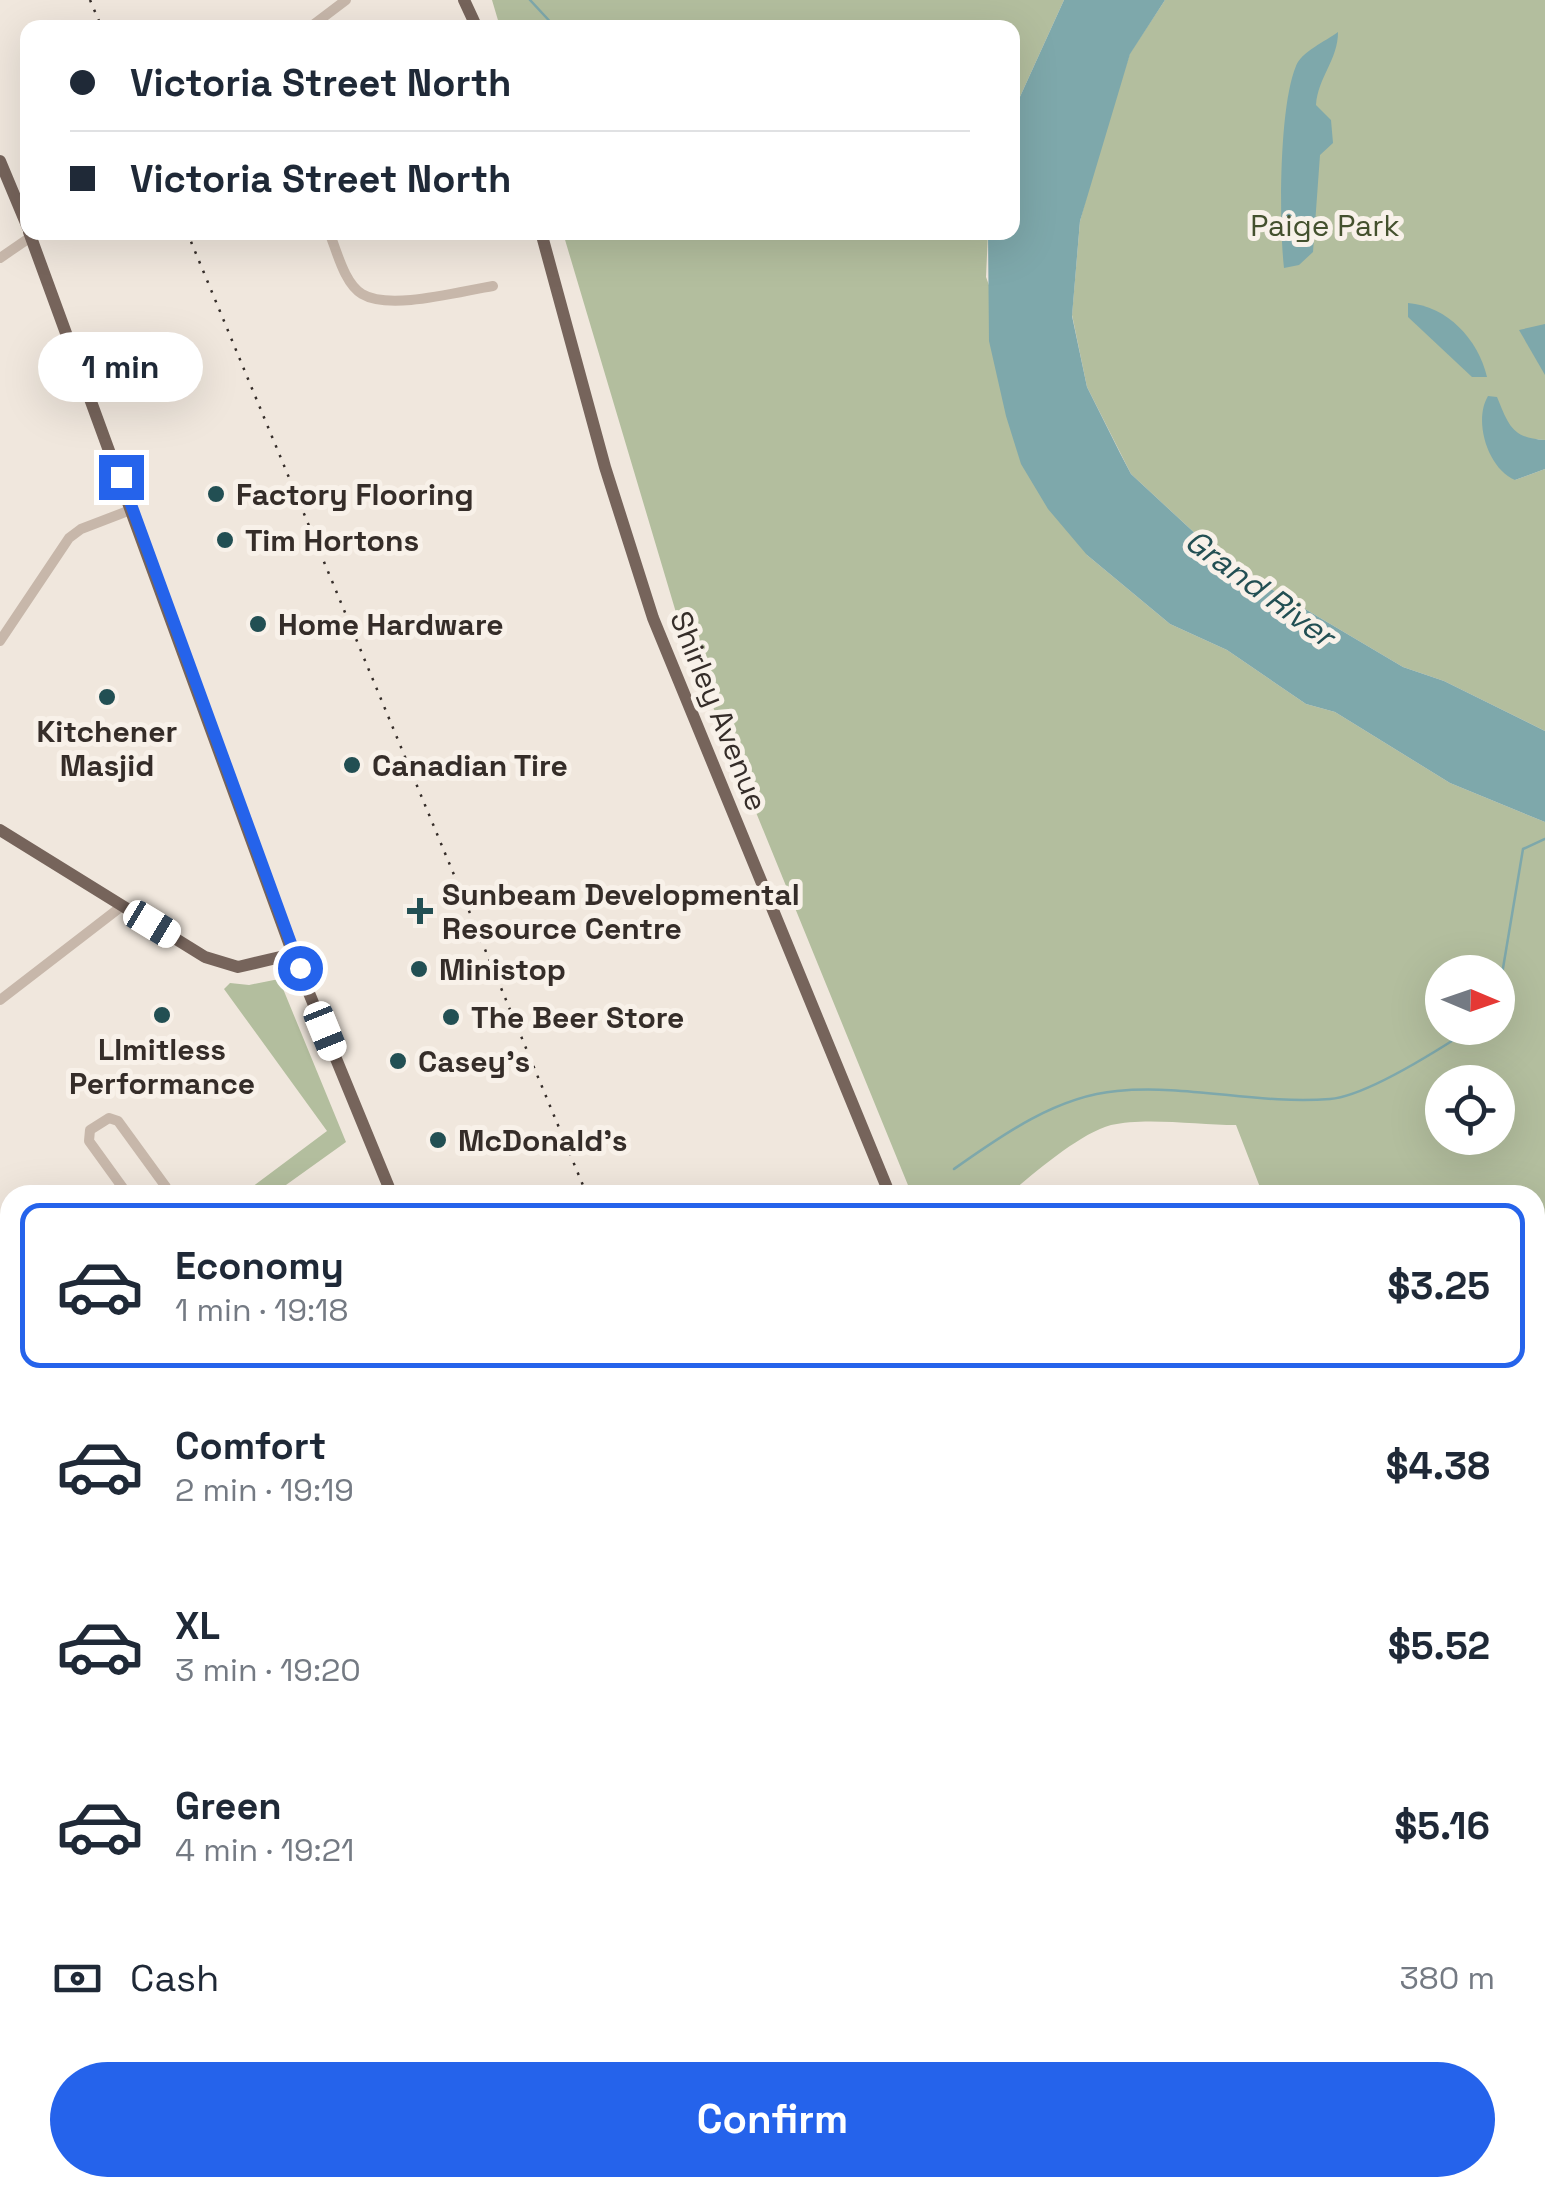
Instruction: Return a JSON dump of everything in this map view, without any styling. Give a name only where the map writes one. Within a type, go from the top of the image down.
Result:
[{"type":"main road","points":[[0,161],[20,207]]},
{"type":"main road","points":[[34,240],[294,954],[388,1185]]},
{"type":"main road","name":"Shirley Avenue","points":[[542,240],[605,468],[652,618],[886,1185]]},
{"type":"main road","points":[[0,830],[224,965],[256,966],[294,954]]},
{"type":"street","points":[[319,20],[346,0]]},
{"type":"street","points":[[0,258],[22,240]]},
{"type":"street","points":[[332,240],[350,281],[362,294],[382,300],[406,300],[493,286]]},
{"type":"street","points":[[0,641],[69,538],[80,528],[133,509]]},
{"type":"street","points":[[0,1000],[122,906]]},
{"type":"street","points":[[121,1185],[89,1142],[90,1130],[109,1118],[118,1121],[165,1185]]},
{"type":"green space","points":[[492,0],[1064,0],[1020,97],[1020,20],[498,20]]},
{"type":"green space","name":"Paige Park","points":[[1165,0],[1545,0],[1545,440],[1520,438],[1510,430],[1515,480],[1545,469],[1545,731],[1444,681],[1403,667],[1266,586],[1199,537],[1131,474],[1087,387],[1072,315],[1080,221],[1100,146],[1130,53]]},
{"type":"green space","points":[[565,240],[988,240],[986,277],[1087,555],[1170,624],[1227,650],[1306,704],[1335,712],[1450,783],[1545,822],[1545,1185],[1259,1185],[1236,1125],[1156,1121],[1099,1129],[1057,1155],[1020,1185],[908,1185],[680,626]]},
{"type":"green space","points":[[279,979],[346,1142],[286,1185],[255,1185],[327,1131],[224,989],[230,983],[249,985]]},
{"type":"water","name":"Grand River","points":[[1064,0],[1165,0],[1130,54],[1080,221],[1072,316],[1087,387],[1131,474],[1199,537],[1266,586],[1403,667],[1444,681],[1545,731],[1545,822],[1450,783],[1335,712],[1306,704],[1227,650],[1170,624],[1087,555],[1048,509],[1021,464],[989,341],[988,240],[1020,240],[1020,97]]},
{"type":"water","points":[[1338,32],[1316,105],[1331,120],[1333,143],[1320,155],[1313,252],[1299,265],[1284,268],[1282,165],[1290,84],[1303,56]]},
{"type":"water","points":[[1408,303],[1436,310],[1459,327],[1476,350],[1487,377],[1472,377],[1408,317]]},
{"type":"water","points":[[1545,324],[1545,375],[1519,330]]},
{"type":"water","points":[[1488,396],[1497,397],[1518,433],[1545,440],[1545,469],[1515,480],[1497,466],[1483,431]]},
{"type":"waterway","points":[[530,0],[549,20]]},
{"type":"waterway","points":[[1505,955],[1523,849],[1545,839]]},
{"type":"waterway","points":[[954,1169],[1031,1119],[1095,1094],[1143,1090],[1330,1099],[1383,1081],[1445,1045]]},
{"type":"railway","points":[[90,0],[99,20]]},
{"type":"railway","points":[[190,240],[583,1185]]},
{"type":"place","name":"Factory Flooring","points":[[216,494]]},
{"type":"place","name":"Tim Hortons","points":[[225,540]]},
{"type":"place","name":"Home Hardware","points":[[258,624]]},
{"type":"place","name":"Kitchener Masjid","points":[[107,697]]},
{"type":"place","name":"Canadian Tire","points":[[352,765]]},
{"type":"place","name":"Sunbeam Developmental Resource Centre","points":[[420,911]]},
{"type":"place","name":"Ministop","points":[[419,969]]},
{"type":"place","name":"LImitless Performance","points":[[162,1015]]},
{"type":"place","name":"The Beer Store","points":[[451,1017]]},
{"type":"place","name":"Casey's","points":[[398,1061]]},
{"type":"place","name":"McDonald's","points":[[438,1140]]},
{"type":"route","points":[[121,477],[300,968]]}]
